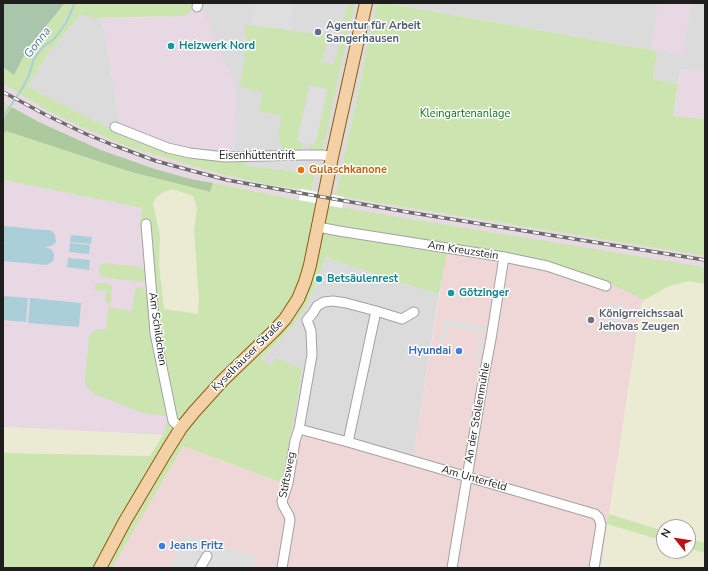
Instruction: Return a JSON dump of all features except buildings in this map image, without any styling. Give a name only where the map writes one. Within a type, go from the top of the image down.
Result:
[{"type":"main road","name":"Kyselhäuser Straße","points":[[100,568],[162,458],[181,428],[223,380],[285,319],[298,299],[310,265],[366,3]]},
{"type":"street","name":"Eisenhüttentrift","points":[[115,127],[168,148],[190,153],[225,157],[323,155],[332,157]]},
{"type":"street","name":"Am Schildchen","points":[[146,224],[155,333],[173,421],[181,428]]},
{"type":"street","name":"Am Kreuzstein","points":[[318,227],[504,257],[547,266],[606,286]]},
{"type":"street","name":"An der Stollenmühle","points":[[452,568],[504,257]]},
{"type":"street","points":[[299,429],[312,355],[311,331],[307,320],[317,306],[324,302],[333,301],[346,303],[402,319],[414,312]]},
{"type":"street","points":[[348,442],[376,311]]},
{"type":"street","name":"Am Unterfeld","points":[[299,429],[594,514],[599,518],[601,525],[594,568]]},
{"type":"street","name":"Stiftsweg","points":[[282,568],[290,520],[282,501],[288,482],[295,442],[299,429]]},
{"type":"street","points":[[200,568],[207,556]]},
{"type":"shaded area","points":[[195,3],[377,3],[336,196],[312,191],[315,174],[247,166],[242,160],[235,160]]},
{"type":"shaded area","points":[[254,3],[293,3],[290,30],[251,25]]},
{"type":"shaded area","points":[[385,3],[705,3],[705,71],[681,69],[678,84],[653,79],[657,51]]},
{"type":"shaded area","points":[[658,3],[692,3],[683,55],[651,49]]},
{"type":"shaded area","points":[[195,6],[202,6],[236,89],[235,160],[122,134],[102,18],[164,17]]},
{"type":"shaded area","points":[[80,15],[92,18],[102,18],[122,134],[28,86],[47,55]]},
{"type":"shaded area","points":[[681,69],[705,71],[705,119],[673,116]]},
{"type":"shaded area","points":[[3,84],[50,112],[125,146],[217,173],[268,185],[705,256],[705,267],[342,208],[191,179],[155,169],[101,150],[39,122],[3,101]]},
{"type":"shaded area","points":[[310,86],[327,90],[315,145],[297,141]]},
{"type":"shaded area","points":[[3,180],[142,208],[140,223],[149,296],[168,416],[163,435],[3,427]]},
{"type":"shaded area","points":[[448,244],[547,261],[609,283],[644,300],[641,306],[601,568],[112,568],[183,446],[281,483],[292,423],[413,457]]},
{"type":"shaded area","points":[[325,257],[404,284],[439,294],[413,457],[292,423],[302,369],[270,367],[261,359],[292,327],[304,310],[318,280]]},
{"type":"shaded area","points":[[607,302],[623,305],[618,335],[603,333]]},
{"type":"shaded area","points":[[444,320],[487,327],[485,333],[448,326],[444,345],[439,345]]},
{"type":"shaded area","points":[[479,339],[484,339],[479,363],[475,363]]},
{"type":"shaded area","points":[[186,535],[252,555],[255,554],[253,568],[169,568]]},
{"type":"green space","points":[[3,3],[65,3],[28,48],[14,75],[3,67]]},
{"type":"green space","points":[[65,3],[195,3],[195,6],[186,16],[92,18],[80,15],[47,55],[28,86],[115,131],[176,153],[242,160],[248,166],[315,174],[312,191],[268,185],[217,173],[125,146],[50,112],[3,84],[3,67],[14,74],[28,48]]},
{"type":"green space","points":[[348,3],[355,3],[322,152],[310,151],[309,144],[315,145],[328,89],[309,85],[297,141],[303,143],[301,149],[299,151],[284,152],[278,135],[282,116],[259,111],[263,92],[240,87],[248,37],[244,36],[245,25],[328,35],[322,62],[334,65]]},
{"type":"green space","name":"Kleingartenanlage","points":[[377,3],[385,3],[657,51],[653,79],[678,84],[673,116],[705,119],[705,256],[336,196]]},
{"type":"green space","points":[[3,101],[12,107],[3,119]]},
{"type":"green space","points":[[12,107],[39,122],[101,150],[155,169],[191,179],[213,183],[210,192],[131,172],[6,131],[3,135],[3,119]]},
{"type":"green space","points":[[6,131],[131,172],[209,192],[213,183],[299,200],[705,267],[705,284],[689,281],[669,286],[644,300],[609,283],[547,261],[449,244],[439,294],[404,284],[325,257],[318,280],[304,310],[292,327],[261,359],[270,366],[276,358],[302,369],[282,483],[183,446],[112,568],[3,568],[3,453],[150,456],[163,435],[168,416],[143,413],[94,394],[85,383],[89,336],[97,329],[106,330],[109,305],[107,305],[107,302],[105,301],[106,291],[94,290],[97,283],[106,283],[112,287],[110,308],[132,311],[135,289],[138,287],[142,288],[149,295],[140,223],[142,208],[3,180],[3,135]],"holes":[[[172,189],[193,196],[197,208],[194,230],[199,296],[198,314],[164,309],[159,265],[160,236],[153,204],[155,199],[162,193]]]},
{"type":"green space","points":[[172,189],[193,196],[197,208],[194,230],[199,296],[198,314],[164,309],[159,265],[160,236],[153,204],[155,199],[162,193]]},
{"type":"green space","points":[[104,263],[140,267],[146,272],[145,280],[142,282],[102,277],[100,275],[99,267]]},
{"type":"green space","points":[[689,281],[705,284],[705,543],[696,540],[696,519],[656,519],[656,529],[609,514],[641,306],[644,300],[669,286]]},
{"type":"green space","points":[[3,427],[163,435],[150,456],[3,453]]},
{"type":"green space","points":[[609,514],[656,529],[656,539],[607,524]]},
{"type":"green space","points":[[607,524],[656,539],[656,559],[696,559],[696,550],[705,553],[705,568],[601,568]]},
{"type":"green space","points":[[696,540],[705,543],[705,553],[696,550]]},
{"type":"water","points":[[3,227],[50,230],[53,232],[56,242],[51,246],[45,247],[51,249],[54,254],[53,261],[47,265],[3,261],[3,244],[7,244],[3,243]]},
{"type":"water","points":[[71,235],[92,237],[91,244],[70,242]]},
{"type":"water","points":[[70,243],[90,245],[89,254],[69,252]]},
{"type":"water","points":[[68,258],[90,260],[89,270],[67,267]]},
{"type":"water","points":[[3,296],[28,298],[26,322],[3,320]]},
{"type":"water","points":[[30,298],[81,303],[79,327],[28,323]]},
{"type":"pier","points":[[301,189],[344,197],[342,208],[299,200]]},
{"type":"waterway","name":"Gonna","points":[[3,115],[22,89],[29,75],[34,59],[43,47],[55,38],[66,23],[75,3]]},
{"type":"railway","points":[[3,92],[46,115],[113,145],[156,161],[227,180],[407,212],[705,260]]},
{"type":"place","name":"Agentur für Arbeit Sangerhausen","points":[[318,32]]},
{"type":"place","name":"Heizwerk Nord","points":[[171,46]]},
{"type":"place","name":"Gulaschkanone","points":[[301,170]]},
{"type":"place","name":"Betsäulenrest","points":[[319,279]]},
{"type":"place","name":"Götzinger","points":[[451,293]]},
{"type":"place","name":"Königrreichssaal Jehovas Zeugen","points":[[591,320]]},
{"type":"place","name":"Hyundai","points":[[459,351]]},
{"type":"place","name":"Jeans Fritz","points":[[162,546]]}]
